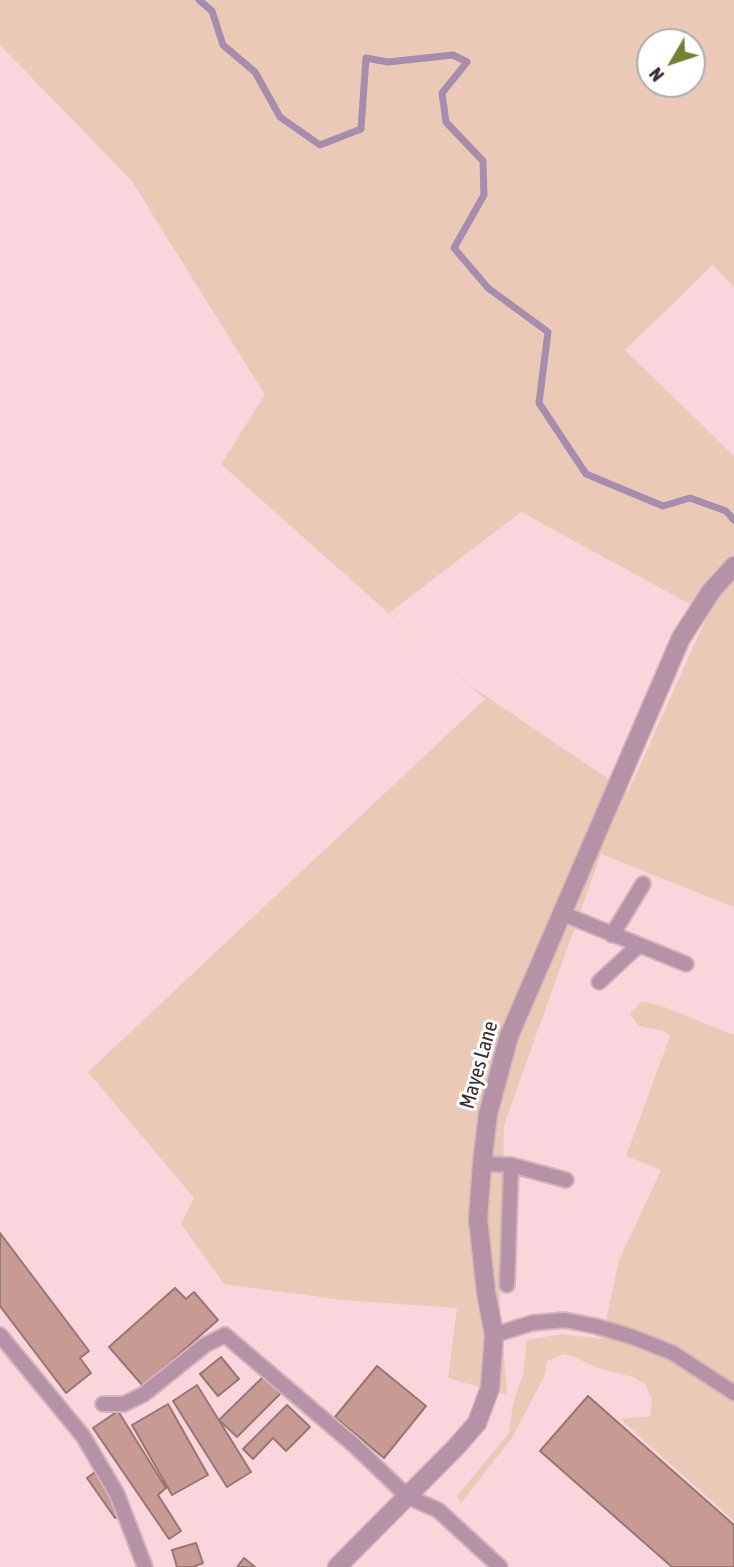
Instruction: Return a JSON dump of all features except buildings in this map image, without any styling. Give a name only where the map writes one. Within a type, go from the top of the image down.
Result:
[{"type":"street","name":"Mayes Lane","points":[[337,1567],[408,1497],[477,1423],[490,1388],[494,1335],[478,1219],[482,1164],[488,1114],[509,1036],[681,638],[712,590],[734,566]]},
{"type":"lane","points":[[612,935],[643,884]]},
{"type":"lane","points":[[561,913],[686,964]]},
{"type":"lane","points":[[599,982],[639,946]]},
{"type":"lane","points":[[482,1164],[511,1165],[566,1180]]},
{"type":"lane","points":[[507,1285],[511,1165]]},
{"type":"lane","points":[[494,1335],[532,1323],[564,1320],[595,1326],[673,1353],[734,1393]]},
{"type":"lane","points":[[0,1335],[83,1436],[117,1494],[145,1567]]},
{"type":"lane","points":[[103,1404],[124,1404],[144,1394],[205,1345],[225,1335],[355,1446],[408,1497],[438,1510],[500,1567]]},
{"type":"shaded area","points":[[0,0],[734,0],[734,287],[713,265],[625,350],[734,456],[734,907],[601,854],[504,1125],[500,1300],[507,1395],[448,1378],[457,1308],[342,1300],[224,1284],[181,1224],[194,1198],[88,1072],[485,699],[221,464],[265,395],[131,180],[0,45]],"holes":[[[521,512],[708,614],[628,792],[471,686],[389,613]]]},
{"type":"shaded area","points":[[642,1001],[662,1006],[734,1035],[734,1521],[620,1419],[650,1416],[652,1399],[645,1384],[633,1377],[597,1368],[563,1354],[547,1361],[544,1377],[512,1438],[461,1503],[457,1496],[509,1433],[513,1403],[523,1374],[527,1340],[562,1334],[602,1339],[619,1260],[661,1170],[626,1156],[670,1036],[664,1031],[639,1026],[630,1014]]},
{"type":"waterway","points":[[199,0],[212,11],[223,45],[255,72],[280,117],[320,145],[361,129],[366,58],[388,62],[453,55],[467,62],[442,93],[446,122],[483,161],[484,195],[454,248],[488,288],[548,332],[539,403],[586,474],[663,506],[690,498],[726,511],[734,520]]}]
